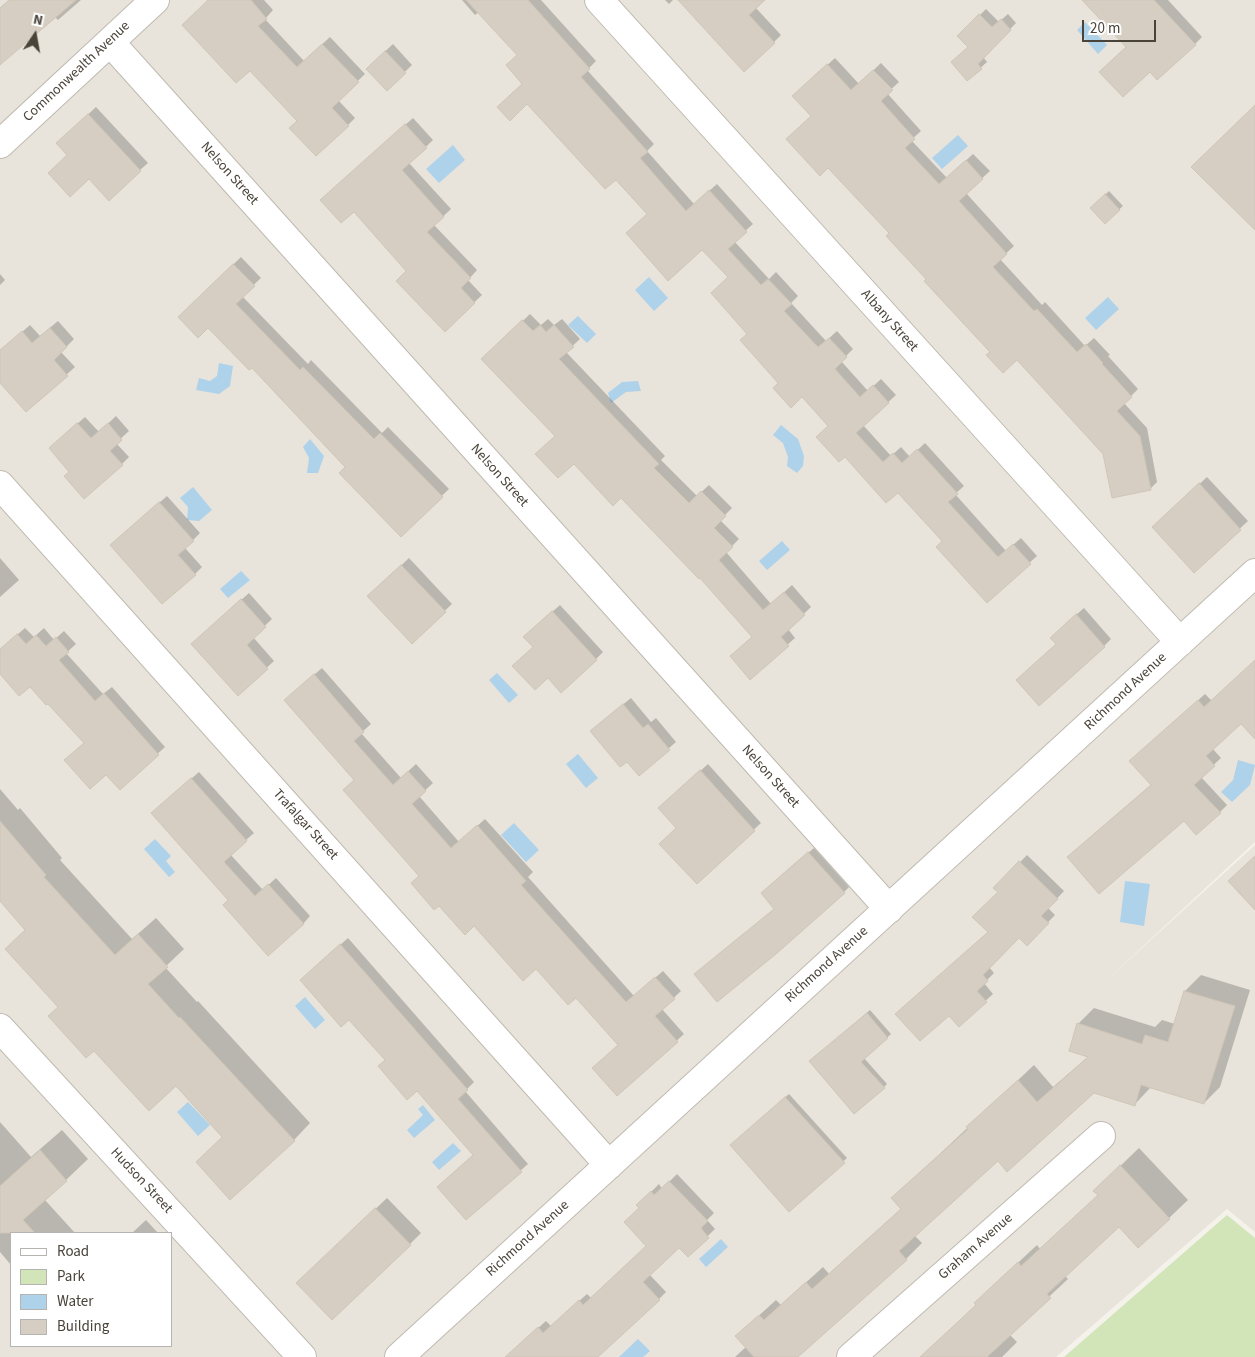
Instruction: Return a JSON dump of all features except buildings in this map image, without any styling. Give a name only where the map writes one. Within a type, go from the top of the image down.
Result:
[{"type":"street","name":"Commonwealth Avenue","points":[[0,144],[155,0]]},
{"type":"street","name":"Albany Street","points":[[599,0],[1180,642]]},
{"type":"street","name":"Nelson Street","points":[[110,42],[888,909]]},
{"type":"street","name":"Trafalgar Street","points":[[0,485],[609,1165]]},
{"type":"street","name":"Richmond Avenue","points":[[399,1357],[1255,573]]},
{"type":"street","name":"Hudson Street","points":[[0,1028],[302,1357]]},
{"type":"street","name":"Graham Avenue","points":[[850,1357],[1101,1136]]},
{"type":"shaded area","points":[[0,0],[1255,0],[1255,842],[1098,988],[1255,845],[1255,1232],[1227,1209],[1056,1357],[0,1357]]},
{"type":"green space","points":[[1227,1215],[1255,1238],[1255,1357],[1064,1357]]},
{"type":"water","points":[[1085,22],[1107,45],[1098,54],[1077,30]]},
{"type":"water","points":[[958,135],[968,146],[942,169],[932,158]]},
{"type":"water","points":[[453,145],[465,160],[439,183],[426,169]]},
{"type":"water","points":[[649,277],[668,298],[654,311],[635,290]]},
{"type":"water","points":[[1108,297],[1119,309],[1096,330],[1085,318]]},
{"type":"water","points":[[578,316],[596,334],[587,343],[568,325]]},
{"type":"water","points":[[219,363],[233,366],[230,386],[219,394],[196,390],[199,378],[210,381],[217,376]]},
{"type":"water","points":[[638,381],[641,391],[626,392],[611,403],[608,393],[622,382]]},
{"type":"water","points":[[781,425],[798,439],[804,456],[803,466],[797,473],[787,466],[788,457],[783,443],[773,435]]},
{"type":"water","points":[[310,439],[324,456],[318,473],[307,473],[309,458],[303,447]]},
{"type":"water","points":[[193,487],[212,510],[199,521],[187,520],[188,507],[180,498]]},
{"type":"water","points":[[782,541],[790,550],[767,570],[759,561]]},
{"type":"water","points":[[241,571],[250,580],[228,598],[220,589]]},
{"type":"water","points":[[497,673],[518,695],[509,703],[489,680]]},
{"type":"water","points":[[578,754],[598,778],[586,788],[566,764]]},
{"type":"water","points":[[1238,760],[1255,765],[1250,785],[1232,802],[1221,792],[1233,780]]},
{"type":"water","points":[[514,823],[539,850],[526,862],[501,835]]},
{"type":"water","points":[[155,839],[171,856],[166,861],[175,872],[169,877],[144,849]]},
{"type":"water","points":[[1125,881],[1150,884],[1144,926],[1120,922]]},
{"type":"water","points":[[305,997],[325,1020],[315,1029],[295,1006]]},
{"type":"water","points":[[188,1102],[210,1125],[198,1136],[177,1112]]},
{"type":"water","points":[[423,1105],[435,1120],[414,1138],[407,1130],[423,1115],[418,1109]]},
{"type":"water","points":[[453,1143],[461,1151],[439,1170],[432,1162]]},
{"type":"water","points":[[721,1239],[728,1247],[706,1267],[699,1259]]},
{"type":"water","points":[[638,1339],[650,1351],[643,1357],[619,1357]]}]
